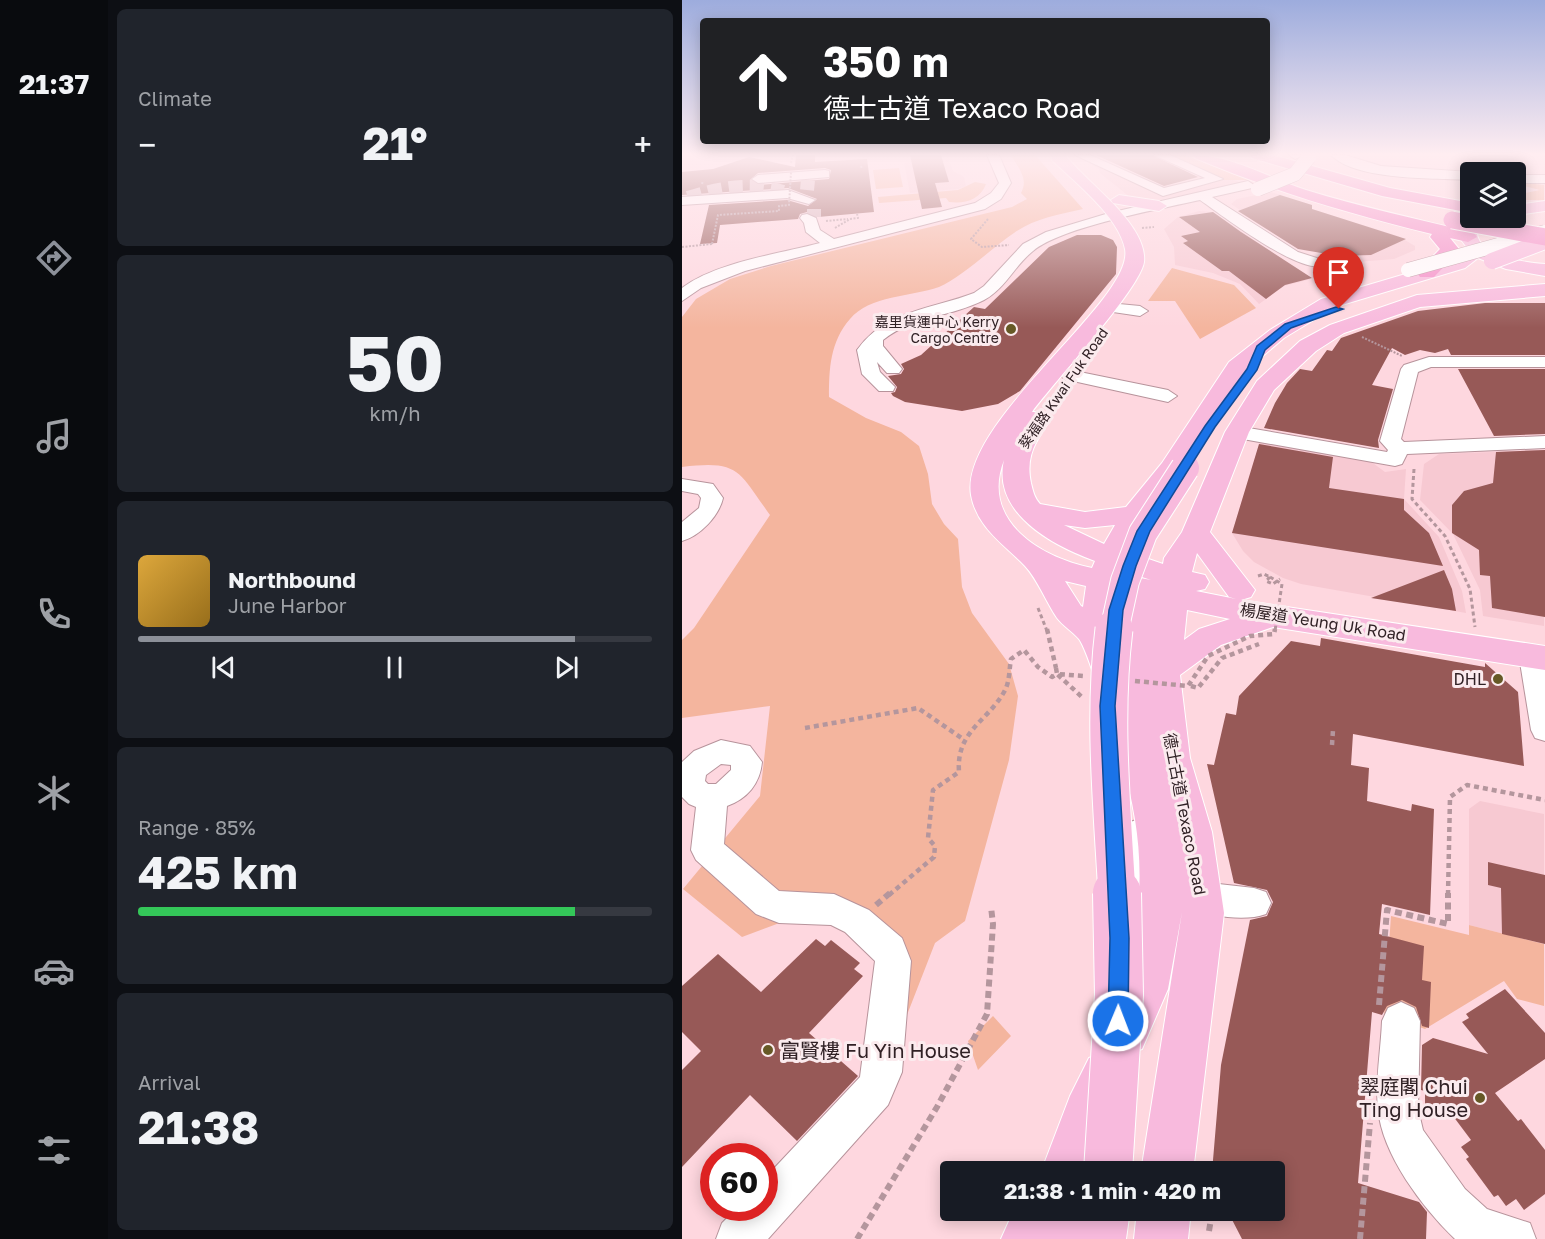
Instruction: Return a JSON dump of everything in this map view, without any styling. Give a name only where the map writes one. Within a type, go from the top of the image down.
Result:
[{"type":"highway","points":[[1369,213],[1422,227],[1485,253]]},
{"type":"highway","points":[[1422,227],[1440,238],[1450,249],[1426,276]]},
{"type":"highway","points":[[1522,228],[1544,233]]},
{"type":"main road","name":"葵福路 Kwai Fuk Road","points":[[1124,213],[1128,216]]},
{"type":"main road","name":"葵福路 Kwai Fuk Road","points":[[1107,568],[1068,572],[1035,559],[994,519],[986,500],[986,472],[994,450],[1006,431],[1119,292],[1131,273],[1135,259],[1134,246],[1125,213]]},
{"type":"main road","points":[[1128,216],[1138,213]]},
{"type":"main road","points":[[1475,228],[1469,231],[1485,253],[1501,261],[1544,272]]},
{"type":"main road","points":[[1426,276],[1485,253],[1544,241]]},
{"type":"main road","points":[[1485,253],[1544,249]]},
{"type":"main road","name":"德士古道 Texaco Road","points":[[1343,311],[1485,253]]},
{"type":"main road","name":"德士古道 Texaco Road","points":[[1288,326],[1343,311],[1485,253]]},
{"type":"main road","name":"葵福路 Kwai Fuk Road","points":[[1107,568],[1076,544],[1057,534],[1029,509],[1021,497],[1015,468],[1019,447],[1070,375],[1129,310],[1154,259]]},
{"type":"main road","points":[[1417,301],[1499,279],[1544,272]]},
{"type":"main road","name":"德士古道 Texaco Road","points":[[1071,1161],[1088,1114],[1145,989],[1161,909],[1147,890],[1158,833],[1135,746],[1094,635],[1107,568],[1135,514],[1178,459],[1237,367],[1288,326],[1334,300],[1426,276]]},
{"type":"main road","name":"德士古道 Texaco Road","points":[[1169,1161],[1203,913],[1192,832],[1172,758],[1163,679],[1168,590],[1179,558],[1196,533],[1237,432],[1266,386],[1296,356],[1321,337],[1372,315],[1417,301],[1544,290]]},
{"type":"main road","points":[[1321,337],[1343,311]]},
{"type":"main road","points":[[1109,1161],[1118,1021],[1119,938],[1108,706],[1116,610],[1129,566],[1144,531],[1252,383],[1279,352],[1343,311]]},
{"type":"main road","points":[[1127,1161],[1137,936],[1124,707],[1128,610],[1155,532],[1190,469],[1210,426],[1252,370],[1261,348]]},
{"type":"main road","points":[[1029,509],[1072,520],[1135,514]]},
{"type":"main road","points":[[1196,533],[1258,581]]},
{"type":"main road","points":[[1035,559],[1070,613],[1094,635]]},
{"type":"main road","name":"楊屋道 Yeung Uk Road","points":[[1107,568],[1268,629],[1540,651]]},
{"type":"main road","name":"楊屋道 Yeung Uk Road","points":[[1168,590],[1258,581],[1475,628],[1540,651]]},
{"type":"main road","points":[[1135,746],[1141,641],[1168,590]]},
{"type":"main road","points":[[1163,679],[1210,638],[1268,629]]},
{"type":"main road","points":[[1028,1239],[1039,1221]]},
{"type":"main road","points":[[1072,1221],[1076,1239]]},
{"type":"main road","points":[[1099,1239],[1101,1221]]},
{"type":"main road","points":[[1119,1239],[1121,1221]]},
{"type":"street","points":[[814,213],[814,232],[831,244]]},
{"type":"street","points":[[682,296],[696,285],[740,267],[957,213]]},
{"type":"street","points":[[886,387],[871,374],[866,350],[885,328],[968,302],[990,289],[1019,249],[1051,235],[1143,213]]},
{"type":"street","points":[[1230,213],[1318,262]]},
{"type":"street","points":[[1426,276],[1544,233]]},
{"type":"street","points":[[1019,249],[1038,258]]},
{"type":"street","points":[[874,340],[874,347],[893,369]]},
{"type":"street","points":[[1397,454],[1390,441],[1410,369],[1429,362],[1544,362]]},
{"type":"street","points":[[1070,375],[1168,396]]},
{"type":"street","points":[[1237,432],[1397,454],[1544,442]]},
{"type":"street","points":[[682,485],[705,489],[712,498],[709,510],[682,534]]},
{"type":"street","points":[[1540,651],[1544,730]]},
{"type":"street","points":[[712,797],[707,850],[759,895],[779,908],[834,910],[857,921],[889,950],[893,961],[882,1072],[874,1091],[738,1239]]},
{"type":"street","points":[[1136,834],[1147,890]]},
{"type":"street","points":[[1201,897],[1254,903]]},
{"type":"street","points":[[1390,1018],[1398,1109],[1405,1139],[1450,1204],[1474,1227],[1514,1239]]},
{"type":"path","points":[[682,247],[712,244],[718,215],[751,213]]},
{"type":"path","points":[[820,213],[828,229],[834,229],[850,219],[858,218],[857,214]]},
{"type":"path","points":[[839,213],[850,219]]},
{"type":"path","points":[[995,214],[971,239],[982,247],[1019,249]]},
{"type":"path","points":[[1361,337],[1421,365]]},
{"type":"path","points":[[1414,469],[1412,499],[1445,536],[1470,589],[1475,628]]},
{"type":"path","points":[[1258,581],[1273,584],[1280,579]]},
{"type":"path","points":[[1163,679],[1188,686],[1208,656],[1250,636],[1274,634],[1282,584],[1258,581]]},
{"type":"path","points":[[857,921],[934,857],[935,846],[928,838],[932,790],[959,772],[957,761],[963,739],[1005,691],[1011,659],[1024,650],[1038,667],[1052,677],[1056,671],[1046,625],[1037,607]]},
{"type":"path","points":[[1163,679],[1222,658],[1268,629]]},
{"type":"path","points":[[1056,671],[1093,677]]},
{"type":"path","points":[[805,728],[918,708],[963,739]]},
{"type":"path","points":[[1332,744],[1333,730]]},
{"type":"path","points":[[1390,1018],[1387,910],[1448,924],[1450,798],[1467,785],[1544,800]]},
{"type":"path","points":[[857,1239],[937,1107],[987,1014],[993,924],[991,907]]},
{"type":"path","points":[[1360,1239],[1371,1110]]},
{"type":"shaded area","points":[[988,213],[1068,213],[1022,228],[948,283],[880,301],[858,311],[843,328],[832,356],[829,397],[866,418],[901,432],[919,446],[928,474],[932,504],[944,524],[958,539],[962,587],[972,613],[1009,664],[1018,696],[1009,760],[965,921],[935,943],[877,1092],[878,942],[844,899],[742,937],[683,889],[760,796],[770,706],[682,718],[682,640],[694,628],[770,515],[751,488],[736,472],[716,465],[682,467],[682,317],[696,299],[730,279],[771,266]]},
{"type":"shaded area","points":[[1193,213],[1214,213],[1311,279],[1284,286],[1259,304],[1240,284],[1213,273],[1175,265],[1174,247],[1164,229],[1178,217]]},
{"type":"shaded area","points":[[1244,213],[1324,213],[1398,236],[1415,246],[1415,250],[1394,259],[1348,262],[1335,255],[1298,248]]},
{"type":"shaded area","points":[[1172,268],[1234,285],[1256,308],[1200,339],[1175,301],[1148,301]]},
{"type":"shaded area","points":[[1261,439],[1366,458],[1385,472],[1406,469],[1404,499],[1439,537],[1462,591],[1466,613],[1301,584],[1283,578],[1254,562],[1243,551],[1232,533]]},
{"type":"shaded area","points":[[1544,450],[1544,626],[1483,616],[1480,590],[1453,534],[1420,500],[1424,464],[1439,454]]},
{"type":"shaded area","points":[[1480,801],[1544,814],[1544,944],[1469,925],[1469,809]]},
{"type":"shaded area","points":[[1391,916],[1469,935],[1469,925],[1544,944],[1544,1006],[1517,999],[1504,981],[1425,1029],[1384,1015]]},
{"type":"shaded area","points":[[993,1016],[1011,1036],[978,1070],[968,1041]]},
{"type":"building","points":[[707,213],[804,213],[800,214],[798,219],[720,225],[717,243],[700,244]]},
{"type":"building","points":[[809,213],[865,213],[818,217]]},
{"type":"building","points":[[1214,213],[1312,278],[1285,285],[1266,299],[1229,271],[1222,271],[1183,243],[1188,241],[1181,236],[1200,232],[1179,217]]},
{"type":"building","points":[[1241,213],[1324,213],[1406,239],[1371,255],[1339,256],[1298,249]]},
{"type":"building","name":"嘉里貨運中心 Kerry Cargo Centre","points":[[1077,235],[1101,235],[1113,240],[1117,247],[1116,274],[1020,391],[998,404],[962,411],[905,402],[893,396],[891,393],[895,392],[897,387],[888,376],[901,374],[904,369],[901,364],[921,355],[974,307],[985,309],[1049,247]]},
{"type":"building","points":[[1485,303],[1545,303],[1545,355],[1451,355],[1448,349],[1435,353],[1420,350],[1405,355],[1392,348],[1372,385],[1393,389],[1378,440],[1379,448],[1264,428],[1287,383],[1300,369],[1312,371],[1327,350],[1332,351],[1341,338],[1418,311]]},
{"type":"building","points":[[1458,369],[1545,369],[1545,434],[1494,436]]},
{"type":"building","points":[[1259,444],[1333,457],[1329,488],[1404,499],[1404,510],[1429,533],[1443,566],[1232,533]]},
{"type":"building","points":[[1545,450],[1545,617],[1492,608],[1490,576],[1480,575],[1479,550],[1452,533],[1452,505],[1464,491],[1493,483],[1496,452]]},
{"type":"building","points":[[1444,570],[1452,589],[1456,611],[1371,598]]},
{"type":"building","points":[[1321,638],[1485,667],[1485,663],[1518,692],[1524,766],[1353,734],[1351,765],[1369,768],[1367,801],[1411,811],[1412,804],[1434,809],[1430,915],[1382,904],[1379,934],[1424,946],[1422,980],[1431,982],[1429,1028],[1422,1026],[1416,1007],[1402,1000],[1387,1006],[1382,1015],[1372,1012],[1358,1183],[1419,1202],[1427,1212],[1426,1239],[1242,1239],[1233,1221],[1285,1221],[1285,1161],[1213,1161],[1221,1065],[1250,920],[1267,916],[1273,902],[1267,890],[1234,883],[1207,764],[1214,765],[1226,713],[1236,715],[1239,696],[1291,641],[1320,646]]},
{"type":"building","points":[[1488,862],[1545,875],[1545,944],[1502,934],[1501,888],[1488,885]]},
{"type":"building","name":"富賢樓 Fu Yin House","points":[[816,939],[825,946],[831,940],[860,963],[854,969],[863,976],[809,1033],[858,1076],[797,1141],[750,1095],[705,1143],[700,1143],[700,1148],[682,1167],[682,1070],[701,1051],[682,1032],[682,986],[718,954],[761,992]]},
{"type":"building","name":"翠庭閣 Chui Ting House","points":[[1505,989],[1545,1033],[1545,1059],[1495,1093],[1518,1121],[1521,1119],[1545,1150],[1545,1194],[1524,1210],[1516,1199],[1506,1206],[1498,1195],[1494,1197],[1466,1159],[1469,1157],[1461,1147],[1471,1140],[1453,1116],[1435,1112],[1435,1108],[1425,1105],[1425,1091],[1421,1090],[1422,1045],[1433,1038],[1488,1054],[1462,1022],[1469,1018],[1466,1014]]},
{"type":"tunnel","points":[[814,213],[814,217]]},
{"type":"place","name":"嘉里貨運中心 Kerry Cargo Centre","points":[[1011,329]]},
{"type":"place","name":"DHL","points":[[1498,679]]},
{"type":"place","name":"富賢樓 Fu Yin House","points":[[768,1050]]},
{"type":"place","name":"翠庭閣 Chui Ting House","points":[[1480,1098]]},
{"type":"route","points":[[1118,1021],[1119,938],[1108,706],[1116,610],[1129,566],[1144,531],[1210,426],[1252,370],[1261,348],[1288,326],[1339,309]]}]
